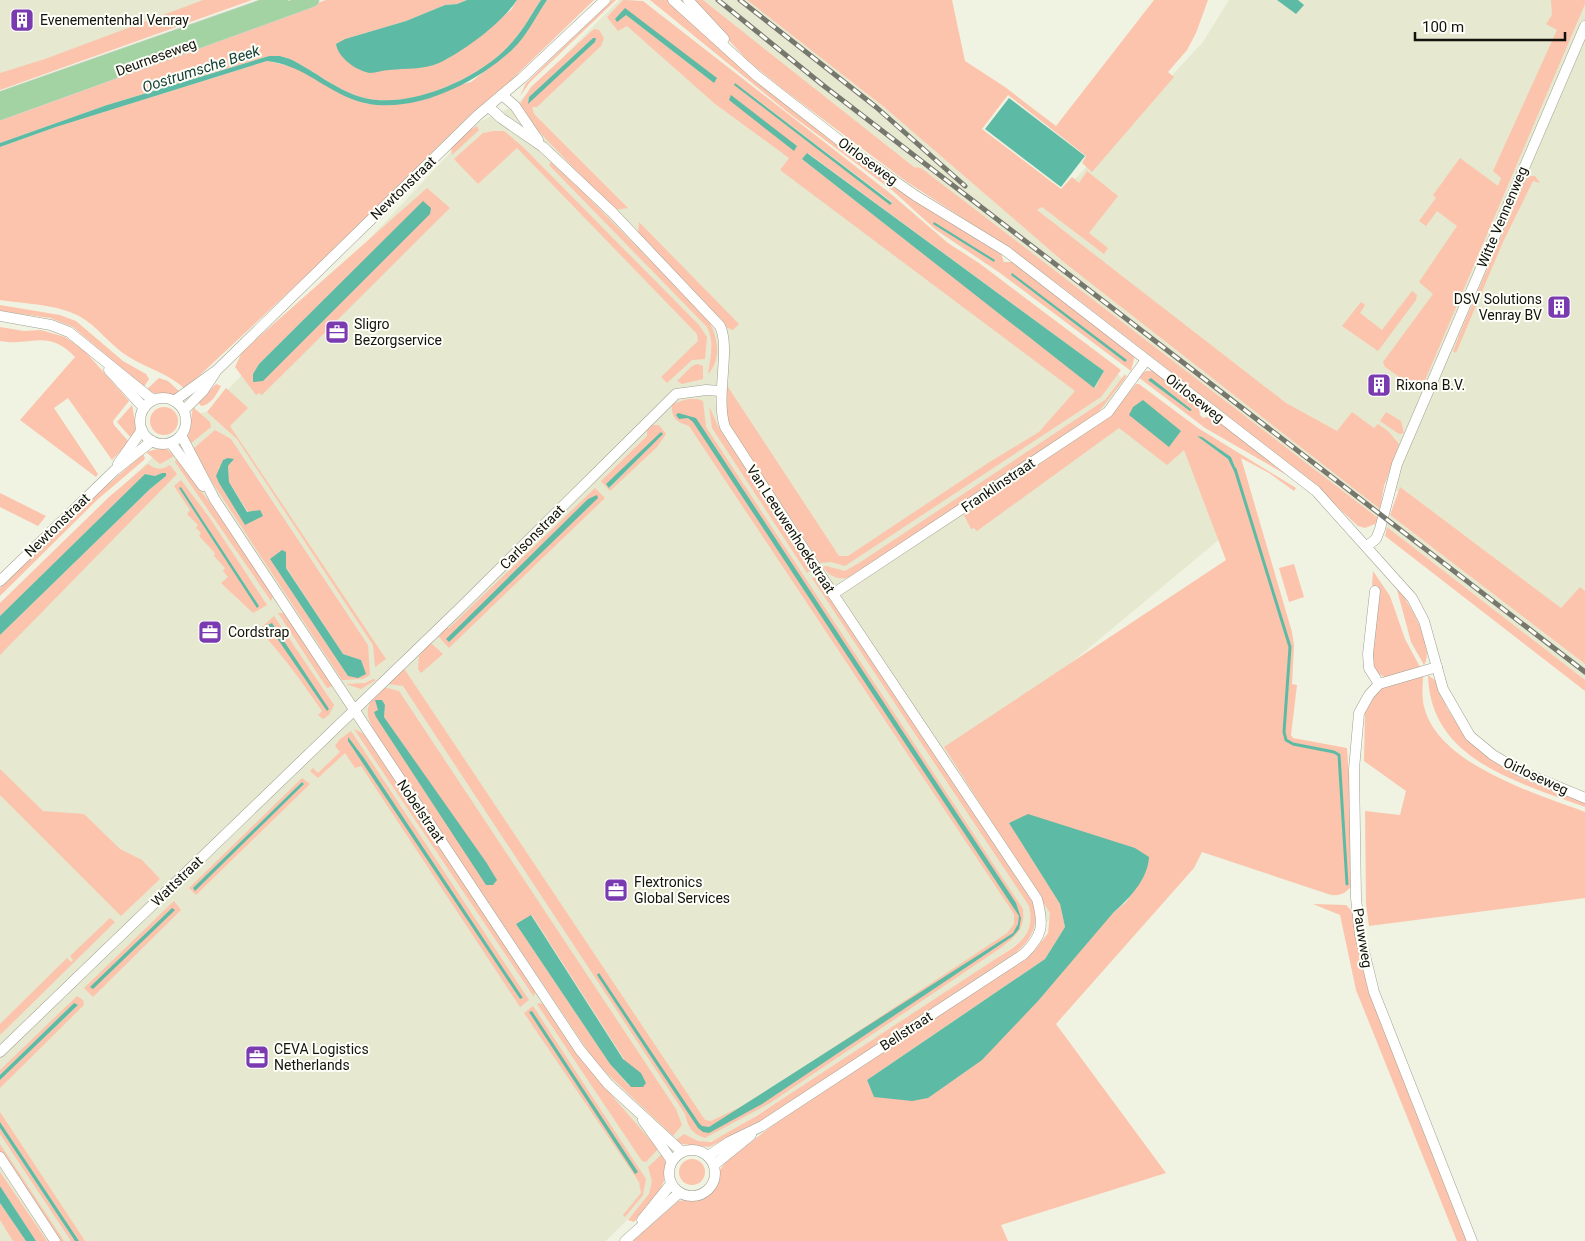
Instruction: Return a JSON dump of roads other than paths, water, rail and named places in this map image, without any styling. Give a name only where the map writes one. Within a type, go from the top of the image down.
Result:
[{"type":"main road","name":"Deurneseweg","points":[[0,99],[281,0]]},
{"type":"main road","name":"Deurneseweg","points":[[0,113],[312,0]]},
{"type":"street","name":"Newtonstraat","points":[[592,10],[600,0]]},
{"type":"street","name":"Newtonstraat","points":[[174,401],[217,370],[489,107],[605,0]]},
{"type":"street","name":"Oirloseweg","points":[[672,0],[733,52],[757,76],[862,158],[916,196],[1006,251],[1316,491],[1412,598],[1424,621],[1443,689],[1470,736],[1493,755],[1520,771],[1585,798]]},
{"type":"street","name":"Oirloseweg","points":[[688,0],[718,30],[733,52]]},
{"type":"street","name":"Witte Vennenweg","points":[[1367,546],[1378,534],[1397,464],[1585,26]]},
{"type":"street","name":"Van Leeuwenhoekstraat","points":[[502,95],[515,106],[543,146]]},
{"type":"street","name":"Van Leeuwenhoekstraat","points":[[489,107],[501,118],[543,146],[612,212],[720,326],[724,339],[721,415],[726,427],[833,594],[1037,899],[1042,918],[1041,929]]},
{"type":"street","points":[[0,316],[40,323],[65,330],[78,337],[153,400]]},
{"type":"street","points":[[98,355],[121,385],[144,408]]},
{"type":"street","name":"Franklinstraat","points":[[833,594],[1108,412],[1146,360]]},
{"type":"street","name":"Newtonstraat","points":[[184,410],[203,391],[217,370]]},
{"type":"street","name":"Carlsonstraat","points":[[354,710],[676,394],[706,390],[721,391]]},
{"type":"street","points":[[164,398],[174,401],[184,410],[186,425],[182,435],[171,443],[161,444],[152,441],[142,430],[140,419],[144,408],[153,400],[164,398]]},
{"type":"street","name":"Newtonstraat","points":[[115,470],[142,430]]},
{"type":"street","name":"Nobelstraat","points":[[182,435],[215,500]]},
{"type":"street","name":"Newtonstraat","points":[[0,581],[115,470],[152,441]]},
{"type":"street","name":"Nobelstraat","points":[[171,443],[215,500],[580,1050],[608,1084],[682,1152]]},
{"type":"street","points":[[1375,591],[1368,654],[1369,668],[1379,684],[1437,667]]},
{"type":"street","name":"Pauwweg","points":[[1379,684],[1369,694],[1359,713],[1354,769],[1356,898],[1360,935],[1374,992],[1472,1241]]},
{"type":"street","name":"Wattstraat","points":[[0,1052],[354,710]]},
{"type":"street","name":"Bellstraat","points":[[711,1160],[1024,954],[1036,941],[1041,929]]},
{"type":"street","name":"Nobelstraat","points":[[638,1113],[672,1160]]},
{"type":"street","points":[[695,1150],[711,1160],[715,1178],[709,1189],[692,1196],[679,1193],[671,1184],[669,1172],[672,1160],[682,1152],[695,1150]]},
{"type":"street","points":[[0,1157],[55,1241]]},
{"type":"street","points":[[625,1241],[638,1228],[671,1184]]},
{"type":"street","points":[[638,1228],[659,1213],[679,1193]]},
{"type":"water","points":[[467,0],[517,0],[502,18],[482,36],[439,63],[421,68],[370,73],[359,70],[344,59],[336,44],[345,39],[406,21],[445,5],[457,4]]},
{"type":"water","points":[[541,0],[547,0],[526,33],[512,50],[496,63],[478,76],[457,87],[436,96],[414,102],[391,105],[370,104],[338,93],[300,71],[279,63],[267,61],[56,127],[0,147],[0,143],[107,105],[269,56],[280,56],[290,59],[338,87],[369,99],[387,100],[427,94],[466,77],[500,54],[521,31]]},
{"type":"water","points":[[1277,0],[1298,0],[1304,5],[1296,14]]},
{"type":"water","points":[[625,8],[717,78],[714,83],[626,15],[617,22],[615,19]]},
{"type":"water","points":[[593,38],[596,38],[595,42],[528,104],[529,97]]},
{"type":"water","points":[[735,83],[892,203],[890,205],[734,85]]},
{"type":"water","points":[[731,95],[797,146],[794,151],[729,100]]},
{"type":"water","points":[[1009,98],[1085,156],[1061,187],[985,129]]},
{"type":"water","points":[[807,153],[1104,371],[1094,388],[802,159]]},
{"type":"water","points":[[423,201],[431,208],[430,214],[263,381],[253,382],[253,374],[259,364]]},
{"type":"water","points":[[934,222],[995,260],[994,262],[933,224]]},
{"type":"water","points":[[1012,273],[1127,360],[1125,362],[1011,275]]},
{"type":"water","points":[[1151,378],[1192,410],[1190,411],[1148,380]]},
{"type":"water","points":[[1143,400],[1181,431],[1169,447],[1129,415],[1133,407]]},
{"type":"water","points":[[678,413],[696,418],[1016,903],[1021,918],[1019,929],[1013,936],[762,1104],[709,1133],[703,1132],[698,1128],[597,975],[599,973],[699,1123],[702,1126],[709,1127],[1013,933],[1018,924],[1019,916],[693,422],[688,418],[679,419],[676,415]]},
{"type":"water","points":[[661,432],[663,434],[609,488],[606,484]]},
{"type":"water","points":[[1197,436],[1202,437],[1231,457],[1237,472],[1235,473],[1228,459]]},
{"type":"water","points":[[228,458],[234,459],[228,466],[229,482],[247,512],[260,510],[263,516],[245,525],[216,476],[223,460]]},
{"type":"water","points":[[166,473],[166,476],[150,489],[0,635],[0,616],[145,474],[155,476]]},
{"type":"water","points":[[181,487],[259,606],[257,608],[179,488]]},
{"type":"water","points":[[597,495],[598,498],[449,642],[446,639],[588,499]]},
{"type":"water","points":[[282,550],[286,552],[286,568],[343,654],[361,660],[366,674],[358,678],[348,676],[270,559]]},
{"type":"water","points":[[272,623],[329,709],[327,711],[268,625]]},
{"type":"water","points":[[375,700],[382,700],[385,705],[384,717],[486,862],[497,880],[493,885],[486,885],[376,717],[374,712],[378,710]]},
{"type":"water","points":[[348,737],[364,758],[523,998],[520,999],[348,741]]},
{"type":"water","points":[[302,782],[304,784],[195,891],[193,888]]},
{"type":"water","points":[[1028,814],[1135,848],[1149,857],[1148,865],[1141,881],[1131,895],[1113,913],[1038,1001],[982,1060],[928,1098],[912,1101],[874,1097],[867,1080],[1045,959],[1065,927],[1060,904],[1009,823]]},
{"type":"water","points":[[172,908],[175,910],[93,989],[90,987]]},
{"type":"water","points":[[531,915],[623,1059],[641,1073],[646,1083],[643,1087],[631,1087],[610,1064],[516,924]]},
{"type":"water","points":[[74,1003],[78,1005],[0,1080],[0,1075]]},
{"type":"water","points":[[532,1011],[638,1172],[635,1174],[529,1012]]},
{"type":"water","points":[[0,1122],[79,1241],[75,1241],[0,1128]]},
{"type":"water","points":[[0,1186],[36,1241],[26,1241],[0,1203]]},
{"type":"waterway","points":[[1235,469],[1290,647],[1284,732],[1286,740],[1293,744],[1334,752],[1339,755],[1347,884]]},
{"type":"railway","points":[[718,0],[824,86],[1585,672]]},
{"type":"railway","points":[[740,0],[876,107],[965,186]]},
{"type":"place","name":"Evenementenhal Venray","points":[[22,20]]},
{"type":"place","name":"DSV Solutions Venray BV","points":[[1559,307]]},
{"type":"place","name":"Sligro Bezorgservice","points":[[337,332]]},
{"type":"place","name":"Rixona B.V.","points":[[1379,385]]},
{"type":"place","name":"Cordstrap","points":[[210,632]]},
{"type":"place","name":"Flextronics Global Services","points":[[616,890]]},
{"type":"place","name":"CEVA Logistics Netherlands","points":[[257,1057]]},
{"type":"water label","name":"Oostrumsche Beek","points":[[201,69]]}]
